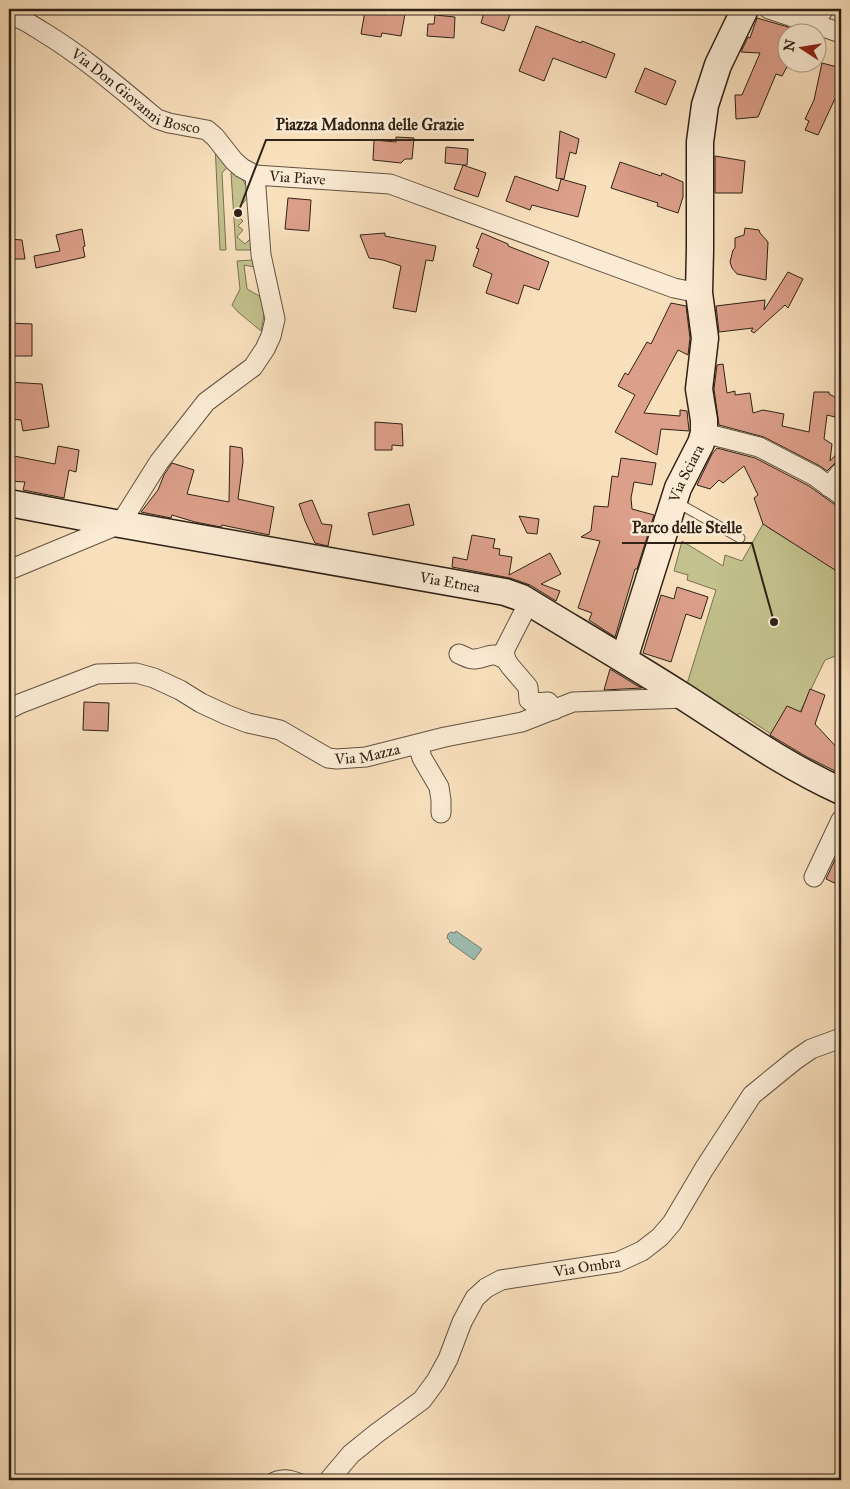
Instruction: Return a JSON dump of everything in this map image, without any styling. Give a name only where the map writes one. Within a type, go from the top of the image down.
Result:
[{"type":"main road","points":[[704,433],[700,389],[705,338],[698,293],[700,142],[705,106],[718,65],[745,9]]},
{"type":"main road","name":"Via Sciara","points":[[624,659],[678,488],[701,444],[704,433]]},
{"type":"main road","name":"Via Etnea","points":[[9,503],[505,592],[522,598],[624,659],[758,747],[813,778],[841,791]]},
{"type":"street","points":[[769,9],[806,22]]},
{"type":"street","points":[[814,22],[824,9]]},
{"type":"street","name":"Via Don Giovanni Bosco","points":[[9,15],[29,24],[64,45],[98,69],[157,119],[207,130],[234,161],[242,168],[256,175]]},
{"type":"street","points":[[828,29],[841,33]]},
{"type":"street","name":"Via Piave","points":[[120,524],[158,462],[206,402],[253,367],[271,336],[275,318],[261,255],[256,175],[390,184],[674,288],[698,293]]},
{"type":"street","name":"Via Sciara","points":[[704,433],[759,447],[815,476],[835,491]]},
{"type":"street","points":[[835,491],[841,472]]},
{"type":"street","points":[[9,570],[120,524]]},
{"type":"street","points":[[506,660],[504,651],[529,602]]},
{"type":"street","points":[[459,654],[474,660],[489,655],[498,655],[506,660],[528,687],[529,700],[533,703],[548,702],[554,710]]},
{"type":"street","name":"Via Mazza","points":[[9,709],[96,674],[136,672],[180,690],[227,715],[248,723],[280,730],[328,758],[336,759],[366,756],[445,737],[522,722],[573,702],[685,698]]},
{"type":"street","points":[[418,745],[422,758],[439,787],[441,814]]},
{"type":"street","points":[[814,876],[841,820]]},
{"type":"street","name":"Via Ombra","points":[[329,1480],[351,1454],[422,1400],[448,1359],[462,1322],[475,1298],[486,1288],[501,1280],[618,1262],[642,1250],[660,1237],[672,1222],[752,1096],[811,1049],[841,1038]]},
{"type":"lane","points":[[674,501],[740,538]]},
{"type":"lane","points":[[268,1480],[275,1476],[287,1475],[304,1480]]},
{"type":"shaded area","points":[[215,144],[229,165],[222,173],[226,250],[220,250]]},
{"type":"shaded area","points":[[236,171],[250,195],[238,209],[243,213],[239,217],[243,221],[238,226],[243,230],[237,237],[245,244],[251,238],[251,250],[236,250],[231,173]]},
{"type":"shaded area","points":[[253,260],[254,267],[244,265],[247,289],[261,297],[264,315],[261,331],[232,305],[240,289],[237,261]]},
{"type":"shaded area","points":[[763,524],[841,573],[841,654],[825,660],[800,712],[787,707],[771,734],[739,713],[735,719],[686,687],[716,590],[687,580],[688,575],[674,571],[682,541],[723,566],[725,555],[742,561]]},
{"type":"water","points":[[456,931],[482,949],[474,960],[449,942],[448,934],[451,932],[455,933]]},
{"type":"building","points":[[485,9],[512,9],[504,31],[481,23]]},
{"type":"building","points":[[386,10],[405,14],[401,36],[382,33],[381,37],[361,34],[365,11],[385,15]]},
{"type":"building","points":[[435,15],[455,17],[454,38],[427,36],[428,24],[434,24]]},
{"type":"building","points":[[757,18],[778,24],[778,72],[784,72],[782,76],[776,74],[758,117],[736,119],[735,95],[742,95],[760,53],[741,52],[748,37],[750,38]]},
{"type":"building","points":[[536,26],[615,54],[606,78],[553,58],[544,81],[519,71]]},
{"type":"building","points":[[828,65],[841,68],[841,91],[839,90],[818,135],[805,130],[809,121],[805,119],[814,100],[820,72],[828,72]]},
{"type":"building","points":[[645,68],[676,81],[666,105],[635,92]]},
{"type":"building","points":[[560,131],[579,139],[576,154],[570,152],[564,179],[556,178]]},
{"type":"building","points":[[396,137],[414,138],[412,159],[405,159],[401,163],[373,160],[374,140],[396,142]]},
{"type":"building","points":[[446,147],[468,149],[467,165],[445,163]]},
{"type":"building","points":[[715,156],[745,161],[742,193],[715,193]]},
{"type":"building","points":[[620,162],[661,176],[662,173],[683,182],[683,197],[678,213],[657,206],[658,203],[611,188]]},
{"type":"building","points":[[463,165],[486,173],[478,197],[454,189]]},
{"type":"building","points":[[515,176],[558,191],[561,179],[586,186],[578,217],[532,205],[530,210],[506,201]]},
{"type":"building","points":[[288,198],[311,200],[309,231],[285,229]]},
{"type":"building","points":[[745,228],[759,230],[768,242],[766,280],[737,274],[732,268],[730,262],[735,248],[735,238],[744,235]]},
{"type":"building","points":[[82,229],[85,257],[36,268],[34,256],[60,251],[56,235]]},
{"type":"building","points":[[385,233],[385,236],[436,246],[433,261],[426,260],[416,312],[393,308],[401,266],[369,258],[360,235]]},
{"type":"building","points":[[482,233],[508,244],[508,246],[549,262],[539,290],[524,285],[518,304],[486,293],[492,274],[473,266],[479,249],[476,248]]},
{"type":"building","points":[[9,239],[22,240],[25,259],[9,259]]},
{"type":"building","points":[[788,272],[803,279],[788,308],[785,305],[754,333],[751,331],[753,328],[719,332],[716,306],[765,300],[764,310]]},
{"type":"building","points":[[671,303],[686,306],[690,338],[688,355],[678,350],[644,413],[680,416],[680,410],[687,411],[689,431],[661,429],[657,455],[615,432],[635,395],[618,386],[625,373],[628,375],[647,342],[651,344]]},
{"type":"building","points":[[9,323],[32,324],[32,356],[9,356]]},
{"type":"building","points":[[723,364],[727,393],[735,391],[735,395],[750,393],[753,413],[763,410],[784,414],[782,426],[809,432],[814,392],[829,392],[829,394],[837,398],[835,417],[827,415],[824,439],[832,444],[830,461],[841,449],[841,461],[836,462],[827,471],[764,437],[719,425],[714,389],[717,365]]},
{"type":"building","points":[[9,382],[42,384],[49,427],[23,431],[21,420],[9,419]]},
{"type":"building","points":[[375,422],[402,424],[403,446],[392,445],[392,450],[375,450]]},
{"type":"building","points":[[58,446],[79,450],[76,472],[69,470],[64,498],[23,490],[25,482],[9,481],[9,455],[55,464]]},
{"type":"building","points":[[230,446],[242,448],[243,462],[238,499],[274,507],[269,535],[222,525],[221,527],[195,522],[172,515],[171,518],[141,512],[158,490],[164,475],[172,463],[194,470],[187,494],[229,502]]},
{"type":"building","points":[[717,448],[755,458],[809,486],[834,504],[841,506],[841,563],[838,562],[835,570],[763,524],[754,498],[758,495],[744,466],[723,483],[719,480],[710,489],[697,485],[712,454]]},
{"type":"building","points":[[621,458],[656,463],[652,485],[634,482],[631,498],[632,509],[654,515],[637,569],[635,569],[615,637],[589,620],[592,613],[578,608],[600,541],[581,537],[591,531],[594,506],[608,507],[612,476],[618,477]]},
{"type":"building","points":[[312,500],[322,524],[332,525],[328,546],[315,543],[299,504]]},
{"type":"building","points":[[409,504],[414,525],[373,535],[368,513]]},
{"type":"building","points":[[519,516],[539,519],[537,534],[527,533]]},
{"type":"building","points":[[472,535],[495,539],[493,548],[500,549],[499,555],[512,557],[509,575],[550,553],[561,574],[541,584],[560,591],[556,601],[530,585],[510,578],[452,567],[453,557],[467,560]]},
{"type":"building","points":[[677,587],[708,597],[701,619],[686,614],[671,662],[643,653],[661,595],[674,599]]},
{"type":"building","points":[[610,669],[636,685],[642,688],[604,690]]},
{"type":"building","points":[[810,689],[825,695],[815,724],[841,752],[841,774],[770,735],[787,706],[801,712]]},
{"type":"building","points":[[84,702],[109,703],[108,731],[83,730]]},
{"type":"building","points":[[841,846],[841,886],[826,879]]},
{"type":"place","name":"Piazza Madonna delle Grazie","points":[[238,213]]},
{"type":"place","name":"Parco delle Stelle","points":[[774,622]]}]
